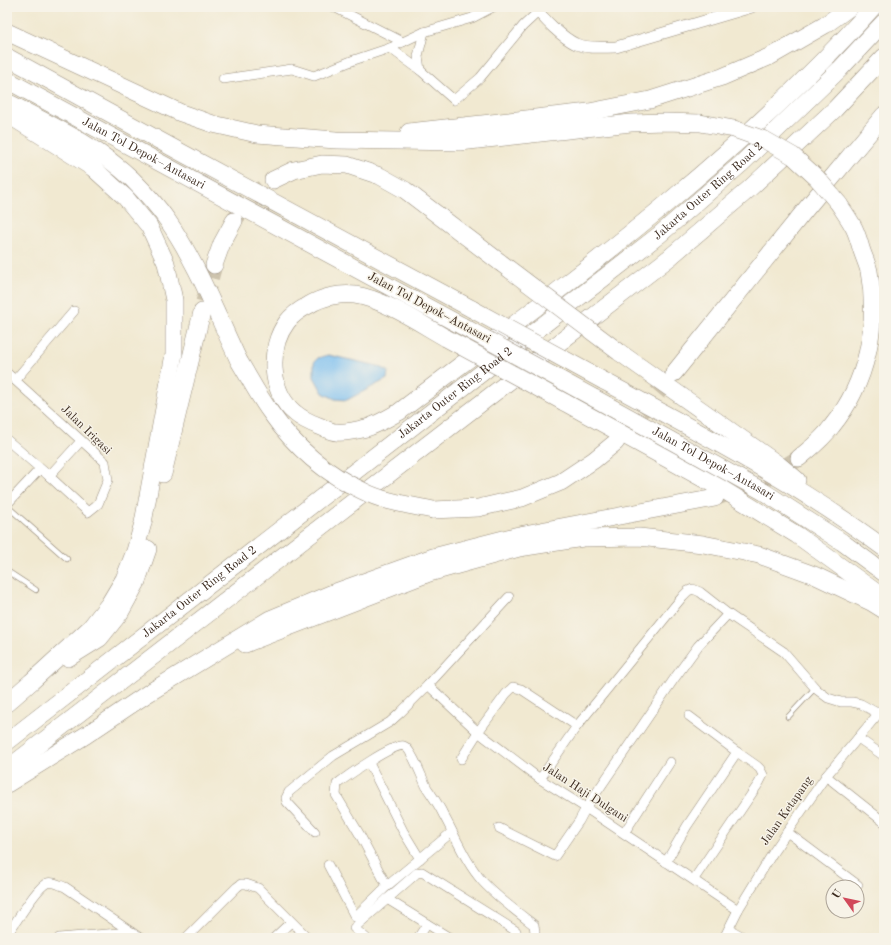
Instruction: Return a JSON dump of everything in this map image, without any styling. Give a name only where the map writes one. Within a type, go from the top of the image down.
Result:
[{"type":"highway","points":[[336,140],[589,112],[650,100],[722,78],[771,56],[825,25],[850,7]]},
{"type":"highway","points":[[873,7],[784,99],[708,169],[603,256],[399,412],[367,428],[335,432],[312,424],[294,413],[283,398],[276,380],[274,358],[278,337],[287,321],[299,310],[318,300],[336,296],[355,295],[373,300],[393,309],[446,338],[564,402],[722,489],[797,536],[884,598]]},
{"type":"highway","name":"Jakarta Outer Ring Road 2","points":[[7,742],[659,235],[741,164],[840,70],[884,22]]},
{"type":"highway","points":[[7,32],[181,113],[213,124],[257,134],[336,140],[460,142],[631,123],[665,122],[700,123],[734,129],[765,140],[793,156],[817,178],[839,204],[854,228],[868,270],[873,302],[871,333],[866,362],[858,384],[847,405],[832,426],[816,444],[799,458]]},
{"type":"highway","name":"Jalan Tol Depok–Antasari","points":[[7,56],[742,457],[850,523],[884,548]]},
{"type":"highway","name":"Jakarta Outer Ring Road 2","points":[[7,769],[669,258],[748,190],[835,109],[884,57]]},
{"type":"highway","name":"Jalan Tol Depok–Antasari","points":[[7,80],[462,326],[764,492],[842,542],[884,573]]},
{"type":"highway","points":[[7,102],[75,138],[103,156],[132,179],[167,220],[188,254],[240,361],[270,413],[290,437],[308,455],[329,472],[363,492],[396,503],[433,510],[478,508],[522,498],[562,482],[594,460],[616,442]]},
{"type":"highway","points":[[7,114],[93,168],[125,198],[149,226],[166,263],[174,300],[174,354],[143,523],[135,551],[124,579],[109,604],[90,628],[7,703]]},
{"type":"highway","points":[[674,373],[884,115]]},
{"type":"highway","points":[[273,180],[294,170],[322,164],[347,165],[380,176],[405,190],[618,352],[779,465],[850,523]]},
{"type":"highway","points":[[214,265],[222,243],[234,221]]},
{"type":"highway","points":[[31,682],[100,638],[120,613],[136,584],[148,548],[166,461],[202,312]]},
{"type":"highway","points":[[7,784],[86,735],[147,694],[270,620],[330,594],[433,557],[519,535],[715,498]]},
{"type":"highway","points":[[204,659],[429,573],[519,548],[583,538],[640,537],[703,544],[759,555],[814,575],[871,602],[884,610]]},
{"type":"street","points":[[334,7],[403,42]]},
{"type":"street","points":[[223,79],[292,68],[314,76],[390,48],[424,32],[472,18],[493,7]]},
{"type":"street","points":[[390,48],[420,70],[454,100],[480,78],[537,9],[559,33],[576,44],[593,48],[616,47],[752,7]]},
{"type":"street","points":[[420,70],[418,56],[424,32]]},
{"type":"street","points":[[15,380],[74,311]]},
{"type":"street","name":"Jalan Irigasi","points":[[7,373],[105,462],[108,480],[98,504],[88,512],[50,476]]},
{"type":"street","points":[[7,440],[50,476],[81,441]]},
{"type":"street","points":[[7,503],[40,468]]},
{"type":"street","points":[[540,779],[577,726],[688,591],[693,589],[700,592],[728,614],[784,652],[815,688],[828,698],[836,702],[858,703],[881,710]]},
{"type":"street","points":[[315,832],[287,802],[286,798],[289,792],[333,756],[390,722],[428,685],[509,597]]},
{"type":"street","points":[[499,828],[554,856],[579,822],[586,808],[674,679],[698,646],[728,614]]},
{"type":"street","name":"Jalan Haji Dulgani","points":[[428,685],[478,732],[540,779],[694,879],[738,910]]},
{"type":"street","points":[[461,759],[478,732],[513,687],[521,689],[577,726]]},
{"type":"street","name":"Jalan Ketapang","points":[[724,938],[738,910],[787,832],[826,776],[881,710]]},
{"type":"street","points":[[689,716],[757,766],[762,775],[759,783],[694,879]]},
{"type":"street","points":[[858,738],[884,756]]},
{"type":"street","points":[[387,886],[360,835],[336,795],[336,784],[395,746],[402,745],[406,747],[466,858],[483,882],[508,905],[534,925],[535,932],[532,938]]},
{"type":"street","points":[[666,862],[687,826],[737,752]]},
{"type":"street","points":[[624,833],[670,762]]},
{"type":"street","points":[[369,763],[404,832],[420,859]]},
{"type":"street","points":[[826,776],[884,822]]},
{"type":"street","points":[[328,865],[355,917],[387,886],[452,832]]},
{"type":"street","points":[[787,832],[850,879]]},
{"type":"street","points":[[366,938],[354,928],[417,873],[422,872],[516,931],[516,938]]},
{"type":"street","points":[[7,936],[39,890],[47,883],[54,883],[65,887],[140,938]]},
{"type":"street","points":[[186,938],[241,884],[258,888],[308,938]]},
{"type":"street","points":[[387,899],[450,938]]},
{"type":"street","points":[[274,938],[291,922]]},
{"type":"street","points":[[418,938],[427,924]]},
{"type":"street","points":[[729,929],[745,938]]},
{"type":"street","points":[[59,938],[131,932]]},
{"type":"lane","points":[[7,506],[68,559]]},
{"type":"lane","points":[[7,571],[36,590]]},
{"type":"lane","points":[[788,717],[815,688]]},
{"type":"water","points":[[328,355],[378,366],[388,371],[387,379],[347,400],[335,399],[323,393],[314,377],[314,362],[318,358]]},
{"type":"tunnel","points":[[235,219],[255,194],[273,180]]},
{"type":"tunnel","points":[[204,302],[214,265]]},
{"type":"tunnel","points":[[625,431],[674,373]]},
{"type":"tunnel","points":[[717,497],[766,479],[799,458]]}]
